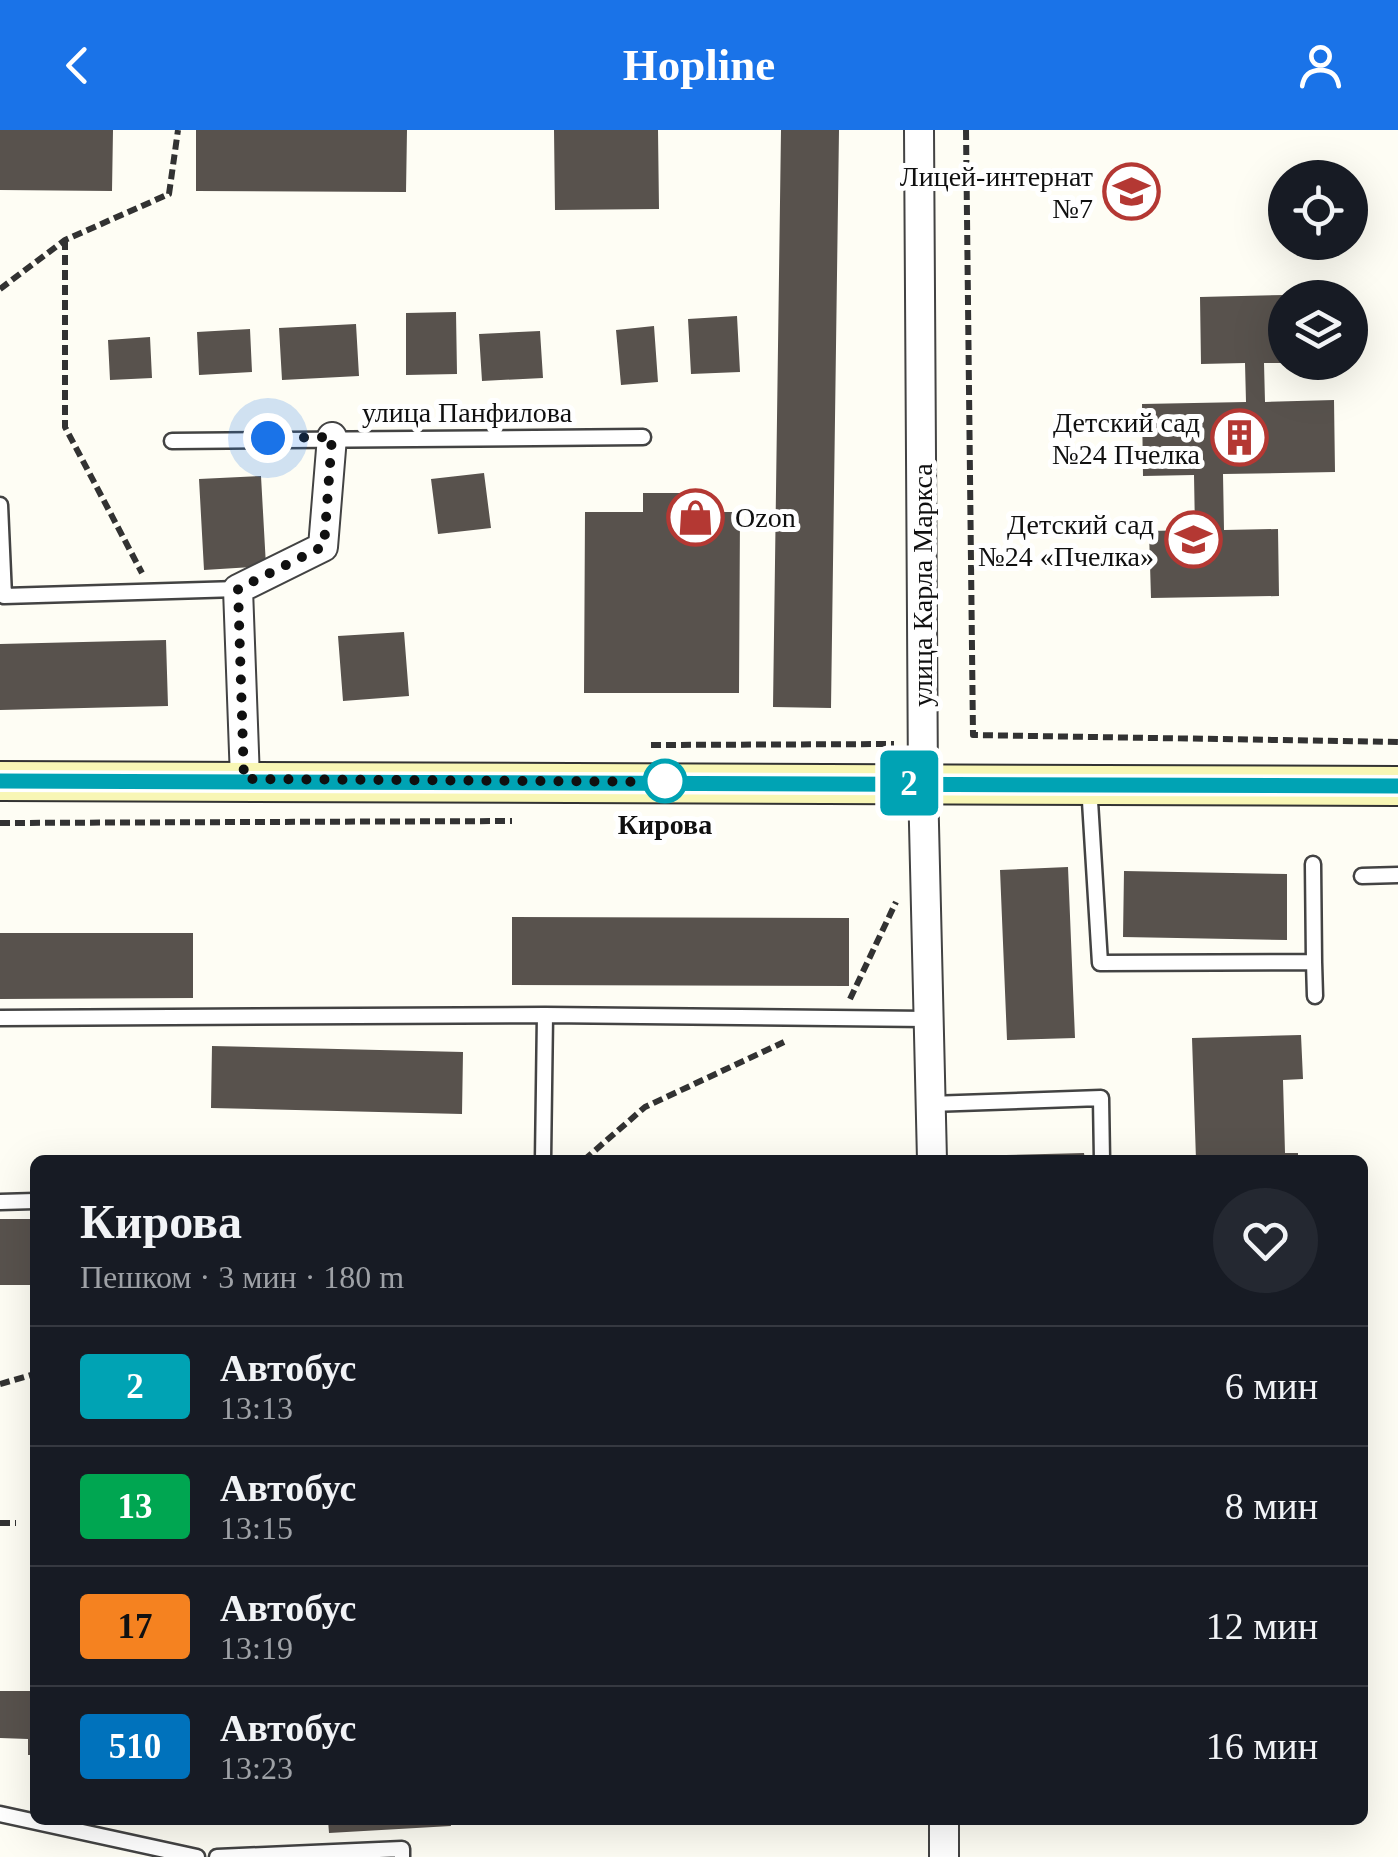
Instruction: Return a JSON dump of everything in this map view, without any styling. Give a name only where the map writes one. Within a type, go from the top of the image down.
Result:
[{"type":"street","name":"улица Карла Маркса","points":[[919,130],[923,783],[932,1155]]},
{"type":"street","points":[[244,779],[238,589],[324,546],[332,437]]},
{"type":"street","points":[[0,780],[1398,786]]},
{"type":"street","points":[[944,1825],[944,1857]]},
{"type":"lane","name":"улица Панфилова","points":[[172,440],[642,437]]},
{"type":"lane","points":[[0,505],[4,596],[238,589]]},
{"type":"lane","points":[[1089,784],[1100,963],[1314,962]]},
{"type":"lane","points":[[1313,864],[1315,996]]},
{"type":"lane","points":[[1362,876],[1398,875]]},
{"type":"lane","points":[[543,1155],[545,1014]]},
{"type":"lane","points":[[0,1018],[545,1014],[928,1018]]},
{"type":"lane","points":[[930,1104],[1102,1098],[1102,1155]]},
{"type":"lane","points":[[0,1202],[30,1201]]},
{"type":"lane","points":[[0,1814],[30,1821]]},
{"type":"lane","points":[[51,1825],[198,1857]]},
{"type":"lane","points":[[216,1857],[402,1849],[402,1857]]},
{"type":"path","points":[[0,290],[65,240],[169,194],[178,130]]},
{"type":"path","points":[[966,130],[973,735],[1398,742]]},
{"type":"path","points":[[65,240],[64,427],[152,592]]},
{"type":"path","points":[[0,1384],[30,1375]]},
{"type":"path","points":[[0,1523],[16,1523]]},
{"type":"building","points":[[0,130],[113,130],[112,191],[0,190]]},
{"type":"building","points":[[196,130],[407,130],[406,192],[196,191]]},
{"type":"building","points":[[554,130],[658,130],[659,209],[555,210]]},
{"type":"building","points":[[781,130],[839,130],[831,708],[773,707]]},
{"type":"building","name":"Детский сад №24 Пчелка","points":[[1268,295],[1265,402],[1334,400],[1335,472],[1223,474],[1224,530],[1278,529],[1279,596],[1151,598],[1149,531],[1195,530],[1194,475],[1143,476],[1142,404],[1246,402],[1245,363],[1201,364],[1200,297]]},
{"type":"building","points":[[456,312],[457,374],[406,375],[406,313]]},
{"type":"building","points":[[737,316],[740,372],[691,374],[688,319]]},
{"type":"building","points":[[356,324],[359,376],[282,380],[279,328]]},
{"type":"building","points":[[654,326],[658,382],[621,385],[616,330]]},
{"type":"building","points":[[250,329],[252,372],[199,375],[197,332]]},
{"type":"building","points":[[540,331],[543,378],[482,381],[479,334]]},
{"type":"building","points":[[150,337],[152,378],[110,380],[108,340]]},
{"type":"building","points":[[484,473],[491,528],[438,534],[431,479]]},
{"type":"building","points":[[261,476],[266,566],[204,570],[199,479]]},
{"type":"building","points":[[643,493],[710,493],[711,512],[740,512],[739,693],[584,693],[585,512],[643,512]]},
{"type":"building","points":[[404,632],[409,696],[343,701],[338,636]]},
{"type":"building","points":[[166,640],[168,706],[0,710],[0,644]]},
{"type":"building","points":[[1068,867],[1075,1038],[1007,1040],[1000,870]]},
{"type":"building","points":[[1124,871],[1287,874],[1287,940],[1123,937]]},
{"type":"building","points":[[512,917],[849,918],[849,986],[512,985]]},
{"type":"building","points":[[0,933],[193,933],[193,998],[0,999]]},
{"type":"building","points":[[1301,1035],[1303,1079],[1283,1080],[1285,1153],[1298,1155],[1196,1155],[1192,1038]]},
{"type":"building","points":[[212,1046],[463,1052],[462,1114],[211,1108]]},
{"type":"building","points":[[1084,1153],[1084,1155],[1006,1155]]},
{"type":"building","points":[[0,1219],[30,1219],[30,1285],[0,1285]]},
{"type":"building","points":[[0,1691],[30,1691],[30,1755],[28,1739],[0,1738]]},
{"type":"building","points":[[328,1825],[451,1826],[329,1833]]},
{"type":"bus line","name":"2","points":[[0,781],[1398,786]]},
{"type":"place","name":"Лицей-интернат №7","points":[[1132,192]]},
{"type":"place","name":"Детский сад №24 Пчелка","points":[[1239,438]]},
{"type":"place","name":"Ozon","points":[[696,517]]},
{"type":"place","name":"Детский сад №24 «Пчелка»","points":[[1193,540]]},
{"type":"place","name":"Кирова","points":[[665,781]]},
{"type":"route","points":[[268,438],[332,437],[324,546],[238,589],[244,779],[676,782],[665,781]]}]
